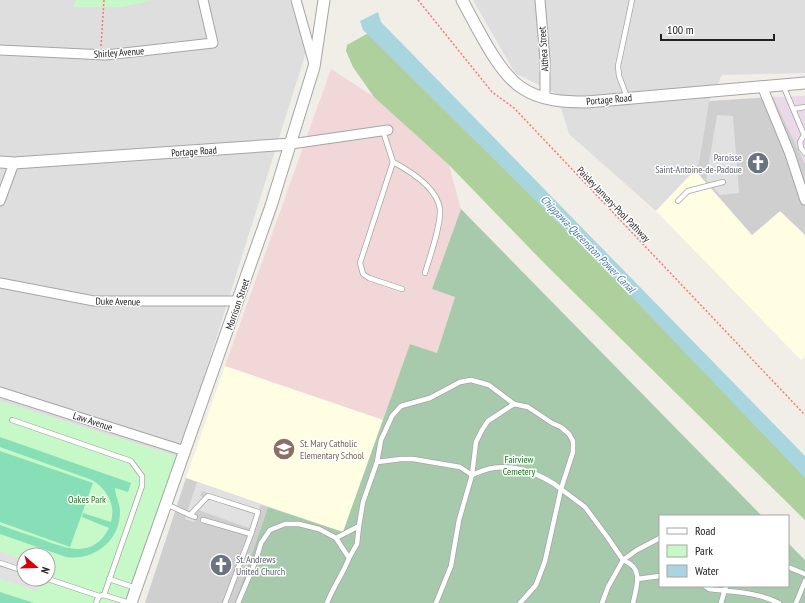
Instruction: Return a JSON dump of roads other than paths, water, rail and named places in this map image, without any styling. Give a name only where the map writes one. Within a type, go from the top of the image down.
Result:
[{"type":"street","name":"Shirley Avenue","points":[[0,50],[100,55],[213,42],[203,0]]},
{"type":"street","points":[[296,0],[314,67]]},
{"type":"street","name":"Morrison Street","points":[[130,603],[238,302],[291,144],[314,67],[324,0]]},
{"type":"street","name":"Portage Road","points":[[462,0],[506,74],[521,88],[545,98],[565,102],[580,102],[805,83]]},
{"type":"street","name":"Althea Street","points":[[540,0],[545,60],[545,98]]},
{"type":"street","points":[[762,86],[790,154],[805,200]]},
{"type":"street","name":"Portage Road","points":[[0,162],[14,163],[291,144],[386,131]]},
{"type":"street","points":[[0,201],[14,163]]},
{"type":"street","name":"Duke Avenue","points":[[0,283],[94,301],[238,302]]},
{"type":"street","name":"Law Avenue","points":[[0,392],[185,451]]},
{"type":"lane","points":[[627,97],[618,76],[618,66],[632,0]]},
{"type":"lane","points":[[783,85],[805,136],[800,142],[801,148],[805,153]]},
{"type":"lane","points":[[793,109],[805,107]]},
{"type":"lane","points":[[386,131],[393,162],[360,262],[363,274],[369,278],[402,289]]},
{"type":"lane","points":[[393,162],[414,174],[433,194],[440,209],[437,233],[425,272]]},
{"type":"lane","points":[[678,202],[688,191],[723,182]]},
{"type":"lane","points":[[327,603],[357,544],[363,502],[377,462],[381,440],[392,416],[401,406],[430,398],[460,382],[471,380],[489,385],[514,404],[528,407],[552,423],[561,427],[569,434],[573,441],[573,452],[562,489],[545,561],[536,585],[520,603]]},
{"type":"lane","points":[[436,603],[451,566],[459,520],[472,474],[476,442],[488,421],[514,404]]},
{"type":"lane","points":[[12,420],[131,461],[142,476],[142,486],[104,595]]},
{"type":"lane","points":[[377,462],[413,459],[460,466],[472,474],[493,468],[511,468],[539,475],[551,481],[585,507],[623,560],[631,563],[636,570],[638,584],[633,603]]},
{"type":"lane","points":[[166,504],[193,516],[208,496],[258,512],[225,603]]},
{"type":"lane","points":[[203,520],[250,534]]},
{"type":"lane","points":[[238,603],[262,543],[270,530],[285,524],[300,524],[319,529],[336,538],[349,558]]},
{"type":"lane","points":[[336,538],[359,526]]},
{"type":"lane","points":[[602,603],[608,587],[623,560],[637,550],[659,539]]},
{"type":"lane","points":[[0,563],[16,568]]},
{"type":"lane","points":[[789,567],[805,574]]},
{"type":"lane","points":[[637,580],[659,576]]},
{"type":"lane","points":[[109,579],[136,588]]},
{"type":"lane","points":[[796,603],[805,581]]},
{"type":"lane","points":[[56,582],[98,596],[104,595],[130,603]]},
{"type":"lane","points":[[706,587],[709,589],[725,588],[754,594],[780,603]]},
{"type":"lane","points":[[720,603],[725,588]]},
{"type":"lane","points":[[96,603],[98,596]]},
{"type":"water","name":"Chippawa-Queenston Power Canal","points":[[378,12],[381,22],[805,456],[805,478],[603,267],[363,30],[360,21]]},
{"type":"place","name":"Paroisse Saint-Antoine-de-Padoue","points":[[758,163]]},
{"type":"place","name":"St. Mary Catholic Elementary School","points":[[284,449]]},
{"type":"place","name":"St. Andrews United Church","points":[[221,565]]},
{"type":"park label","name":"Fairview Cemetery","points":[[519,464]]},
{"type":"park label","name":"Oakes Park","points":[[87,499]]}]
